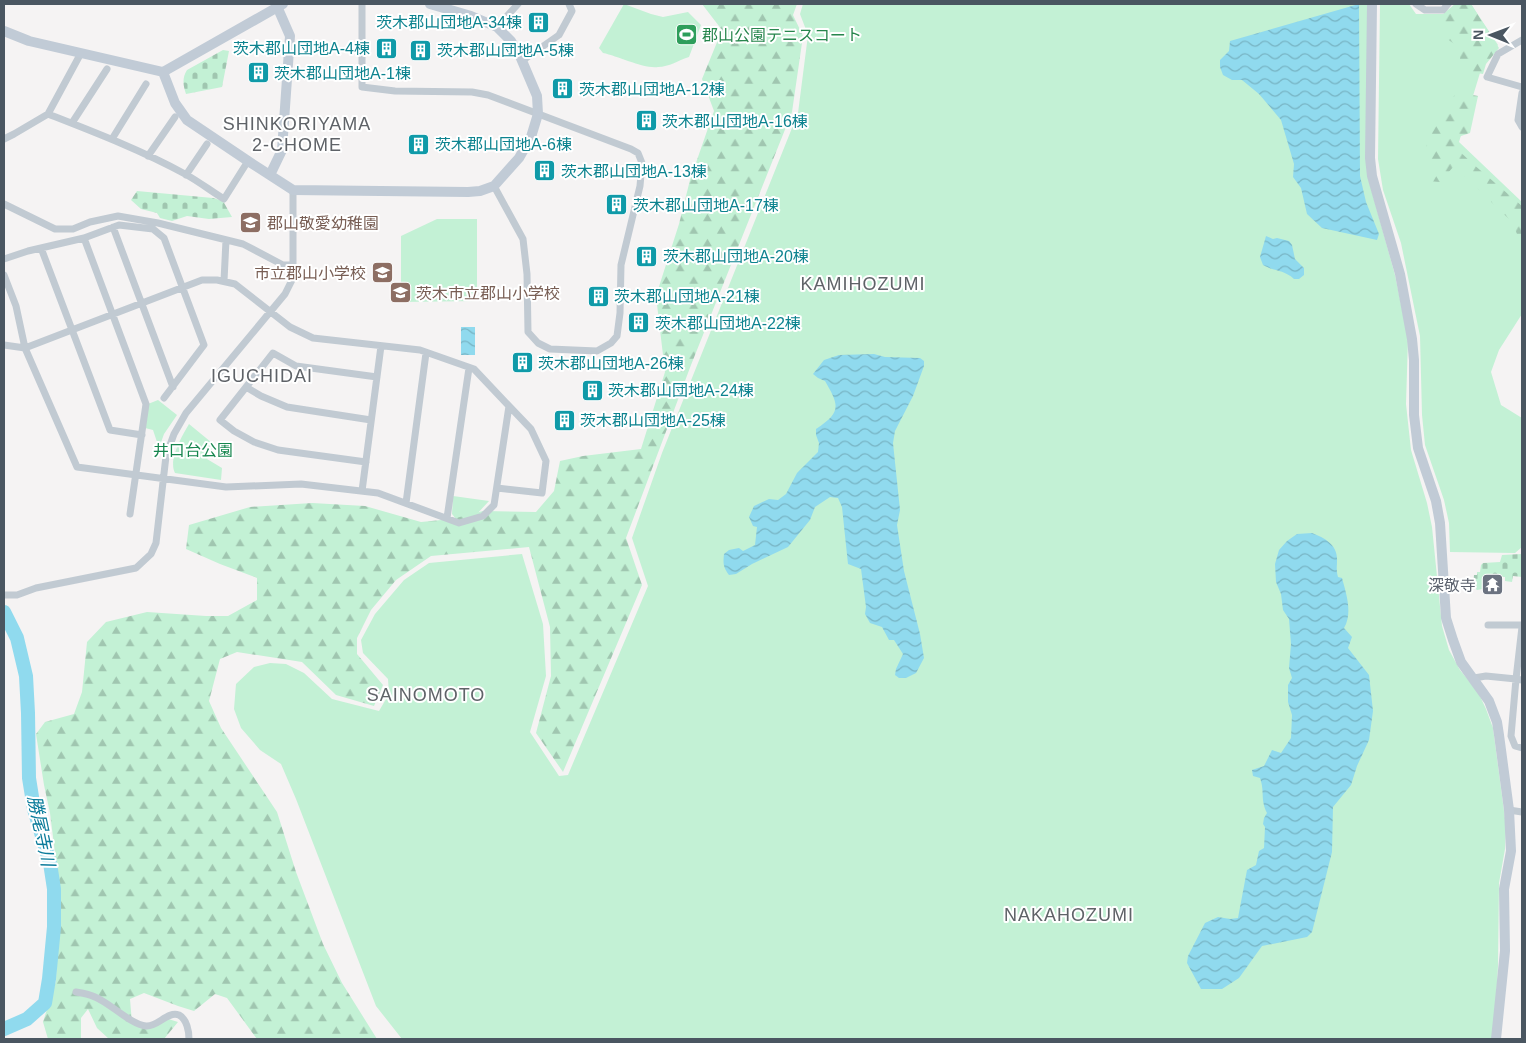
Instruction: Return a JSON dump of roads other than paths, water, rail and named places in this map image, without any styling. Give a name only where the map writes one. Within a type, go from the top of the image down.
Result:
[{"type":"street","points":[[362,4],[362,87],[394,91],[472,92],[488,95],[638,153],[642,163],[640,186],[621,266],[620,313],[617,336],[611,343],[596,352],[550,348],[538,343],[528,332],[527,274],[523,239],[494,186]]},
{"type":"street","points":[[163,72],[175,103],[187,120],[293,190],[480,191],[494,186],[519,158],[531,137],[538,114],[537,96],[511,41],[497,28],[471,16],[430,4]]},
{"type":"street","points":[[497,28],[518,4]]},
{"type":"street","points":[[522,61],[558,35],[572,11],[569,4]]},
{"type":"street","points":[[1372,4],[1370,158],[1372,176],[1400,274],[1412,338],[1414,415],[1418,448],[1436,501],[1440,523],[1446,618],[1462,662],[1489,702],[1495,717],[1509,810],[1511,851],[1504,889],[1505,950],[1496,1039]]},
{"type":"street","points":[[1416,4],[1425,10],[1443,10],[1448,4]]},
{"type":"street","points":[[4,31],[29,41],[163,72],[279,5],[290,36],[282,150],[270,175]]},
{"type":"street","points":[[1522,40],[1498,54],[1487,78],[1522,87]]},
{"type":"street","points":[[4,139],[48,114],[81,53]]},
{"type":"street","points":[[72,123],[107,69]]},
{"type":"street","points":[[112,139],[146,84]]},
{"type":"street","points":[[1522,93],[1518,120],[1522,127]]},
{"type":"street","points":[[48,114],[112,139],[148,156],[186,175],[224,199],[248,162]]},
{"type":"street","points":[[148,156],[175,116]]},
{"type":"street","points":[[186,175],[208,144]]},
{"type":"street","points":[[5,595],[17,595],[36,588],[136,568],[152,554],[156,542],[166,456],[174,434],[186,413],[285,294],[293,278],[293,190]]},
{"type":"street","points":[[4,204],[55,229],[73,229],[90,222],[118,216],[158,223],[243,244],[283,265],[293,265]]},
{"type":"street","points":[[4,259],[84,238],[119,225],[152,229],[164,238],[204,345],[164,398]]},
{"type":"street","points":[[113,227],[173,386]]},
{"type":"street","points":[[84,238],[146,404],[130,514]]},
{"type":"street","points":[[224,281],[226,240]]},
{"type":"street","points":[[41,248],[110,430],[142,435]]},
{"type":"street","points":[[4,275],[16,306],[25,348],[77,467],[226,487],[301,484],[378,493],[459,523],[483,516],[494,505],[509,406]]},
{"type":"street","points":[[4,345],[25,348],[202,280],[217,280],[235,284],[290,327],[312,338],[420,350],[474,369],[530,429],[546,461],[542,493],[497,488]]},
{"type":"street","points":[[362,491],[381,346]]},
{"type":"street","points":[[366,462],[278,450],[254,442],[234,431],[220,420],[273,353],[296,366],[377,377]]},
{"type":"street","points":[[406,503],[426,353]]},
{"type":"street","points":[[447,518],[469,368]]},
{"type":"street","points":[[246,387],[261,396],[287,407],[371,420]]},
{"type":"street","points":[[1488,625],[1522,626],[1519,679],[1511,736],[1515,746],[1522,748]]},
{"type":"street","points":[[1474,678],[1486,676],[1519,679]]},
{"type":"street","points":[[1509,810],[1522,812]]},
{"type":"street","points":[[76,992],[95,997],[128,1018],[146,1026],[153,1025],[170,1015],[178,1015],[184,1019],[187,1025],[189,1039]]},
{"type":"water","points":[[1359,4],[1360,176],[1366,202],[1379,234],[1377,240],[1322,228],[1307,214],[1301,188],[1293,177],[1294,164],[1281,120],[1259,94],[1242,80],[1232,80],[1223,75],[1220,67],[1220,60],[1229,51],[1230,41]]},
{"type":"water","points":[[1266,236],[1289,241],[1292,245],[1295,259],[1304,268],[1304,275],[1299,279],[1294,279],[1263,265],[1260,257]]},
{"type":"water","points":[[461,327],[475,327],[475,355],[461,355]]},
{"type":"water","points":[[874,354],[885,357],[920,358],[924,361],[913,396],[895,431],[893,443],[900,510],[897,525],[904,571],[924,658],[916,673],[906,678],[899,678],[895,675],[903,654],[894,640],[889,640],[882,627],[870,623],[865,614],[866,607],[861,569],[848,564],[842,507],[838,498],[830,497],[815,507],[810,520],[788,547],[752,564],[736,574],[729,575],[724,562],[724,554],[729,550],[739,548],[743,551],[755,545],[757,527],[753,526],[749,517],[754,506],[769,499],[778,500],[786,494],[797,473],[818,452],[819,443],[816,429],[830,418],[836,408],[833,396],[825,381],[813,374],[824,360],[839,355]]},
{"type":"water","points":[[1312,533],[1330,543],[1337,555],[1338,577],[1342,578],[1348,603],[1348,616],[1344,628],[1352,637],[1348,648],[1369,675],[1373,711],[1369,740],[1351,785],[1333,807],[1332,852],[1312,932],[1307,937],[1262,946],[1239,978],[1222,989],[1201,989],[1187,963],[1188,956],[1205,923],[1218,917],[1238,918],[1247,870],[1256,865],[1259,851],[1264,848],[1265,827],[1263,824],[1267,813],[1260,778],[1253,776],[1252,770],[1264,766],[1272,750],[1281,753],[1291,738],[1292,715],[1288,702],[1288,685],[1292,678],[1289,668],[1291,644],[1289,619],[1283,610],[1281,594],[1276,582],[1275,564],[1279,550],[1287,541],[1297,534]]},
{"type":"waterway","name":"勝尾寺川","points":[[4,612],[17,638],[26,676],[29,778],[34,809],[50,863],[54,889],[54,927],[45,1003],[27,1019],[4,1029]]},
{"type":"place","name":"茨木郡山団地A-34棟","points":[[538,22]]},
{"type":"place","name":"郡山公園テニスコート","points":[[686,35]]},
{"type":"place","name":"茨木郡山団地A-4棟","points":[[386,48]]},
{"type":"place","name":"茨木郡山団地A-5棟","points":[[421,50]]},
{"type":"place","name":"茨木郡山団地A-1棟","points":[[258,73]]},
{"type":"place","name":"茨木郡山団地A-12棟","points":[[563,89]]},
{"type":"place","name":"茨木郡山団地A-16棟","points":[[646,121]]},
{"type":"place","name":"茨木郡山団地A-6棟","points":[[419,144]]},
{"type":"place","name":"茨木郡山団地A-13棟","points":[[545,171]]},
{"type":"place","name":"茨木郡山団地A-17棟","points":[[617,205]]},
{"type":"place","name":"郡山敬愛幼稚園","points":[[251,223]]},
{"type":"place","name":"茨木郡山団地A-20棟","points":[[647,256]]},
{"type":"place","name":"市立郡山小学校","points":[[382,273]]},
{"type":"place","name":"茨木市立郡山小学校","points":[[400,293]]},
{"type":"place","name":"茨木郡山団地A-21棟","points":[[598,296]]},
{"type":"place","name":"茨木郡山団地A-22棟","points":[[639,323]]},
{"type":"place","name":"茨木郡山団地A-26棟","points":[[522,363]]},
{"type":"place","name":"茨木郡山団地A-24棟","points":[[592,390]]},
{"type":"place","name":"茨木郡山団地A-25棟","points":[[564,420]]},
{"type":"place","name":"深敬寺","points":[[1492,585]]},
{"type":"district","name":"SHINKORIYAMA 2-CHOME","points":[[297,134]]},
{"type":"district","name":"KAMIHOZUMI","points":[[863,284]]},
{"type":"district","name":"IGUCHIDAI","points":[[262,376]]},
{"type":"district","name":"SAINOMOTO","points":[[426,695]]},
{"type":"district","name":"NAKAHOZUMI","points":[[1069,915]]},
{"type":"park label","name":"井口台公園","points":[[193,450]]}]
